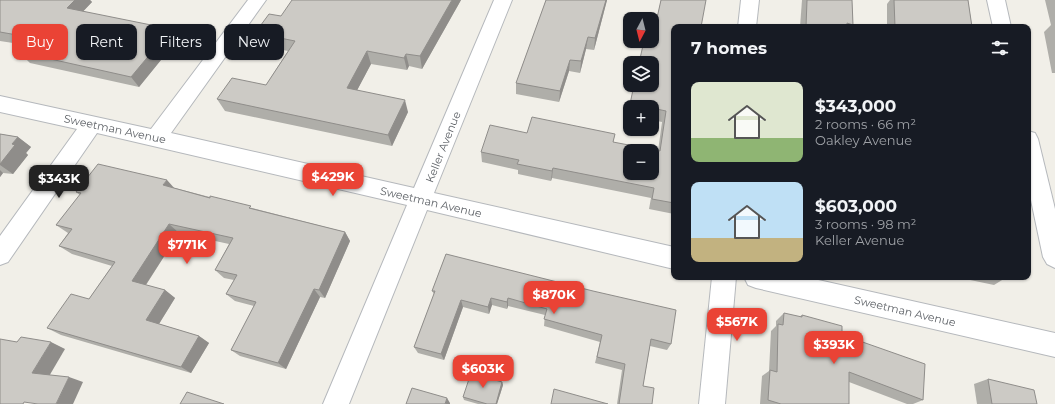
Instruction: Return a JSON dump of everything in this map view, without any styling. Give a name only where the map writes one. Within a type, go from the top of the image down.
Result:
[{"type":"street","points":[[156,138],[257,0]]},
{"type":"street","name":"Keller Avenue","points":[[336,404],[504,0]]},
{"type":"street","points":[[747,24],[750,0]]},
{"type":"street","points":[[996,0],[1001,24]]},
{"type":"street","name":"Sweetman Avenue","points":[[0,104],[156,138],[671,257]]},
{"type":"street","points":[[0,255],[91,125]]},
{"type":"street","points":[[1031,152],[1055,258]]},
{"type":"street","points":[[712,404],[724,280]]},
{"type":"street","name":"Sweetman Avenue","points":[[769,280],[1055,345]]},
{"type":"building","points":[[0,0],[75,0],[67,8],[146,24],[145,24],[145,60],[131,77],[55,60],[68,60],[68,24],[12,24],[12,34],[0,32]]},
{"type":"building","points":[[292,0],[452,0],[420,56],[406,54],[404,58],[367,51],[347,88],[405,100],[388,135],[217,99],[232,78],[266,85],[282,60],[284,60],[295,41],[284,39],[284,24],[262,24],[269,14],[281,16]]},
{"type":"building","points":[[546,0],[606,0],[595,38],[588,37],[581,61],[570,60],[560,91],[516,83]]},
{"type":"building","points":[[661,0],[706,0],[702,24],[671,24],[671,202],[652,199],[654,188],[553,168],[552,171],[517,164],[519,160],[481,152],[490,125],[527,133],[532,117],[615,134],[613,142],[623,144],[623,180],[659,180],[659,151],[666,111],[659,110],[659,100],[631,100],[633,92],[659,92],[659,56],[641,56],[642,48],[659,48],[658,12]]},
{"type":"building","points":[[807,0],[852,0],[853,24],[806,24]]},
{"type":"building","points":[[894,0],[968,0],[972,24],[895,24]]},
{"type":"building","points":[[0,134],[18,137],[12,144],[15,145],[0,164]]},
{"type":"building","points":[[98,164],[167,180],[163,185],[210,198],[210,196],[251,206],[249,208],[345,232],[319,290],[314,289],[278,363],[231,350],[256,302],[226,294],[237,275],[215,270],[233,238],[169,224],[132,281],[165,290],[146,320],[199,336],[181,367],[47,328],[71,294],[89,299],[115,262],[59,246],[72,229],[56,225],[81,193],[76,192]]},
{"type":"building","points":[[446,254],[676,310],[671,344],[651,339],[643,386],[654,388],[652,404],[619,404],[625,364],[597,357],[602,335],[544,319],[547,309],[508,298],[507,302],[491,298],[488,307],[461,300],[441,354],[414,347],[435,291],[432,291]]},
{"type":"building","points":[[784,313],[802,317],[802,315],[842,326],[842,333],[853,335],[854,339],[925,364],[923,400],[849,372],[849,404],[781,404],[768,400],[770,370],[777,372],[778,324],[783,325]]},
{"type":"building","points":[[21,337],[51,342],[32,373],[69,377],[56,404],[24,402],[23,404],[0,404],[0,339],[17,342]]},
{"type":"building","points":[[471,373],[502,382],[496,404],[487,404],[463,397]]},
{"type":"building","points":[[988,379],[1034,390],[1037,404],[992,404]]},
{"type":"building","points":[[412,388],[447,398],[445,404],[406,404]]},
{"type":"building","points":[[554,389],[608,404],[551,404]]},
{"type":"building","points":[[187,392],[224,404],[180,404]]}]
